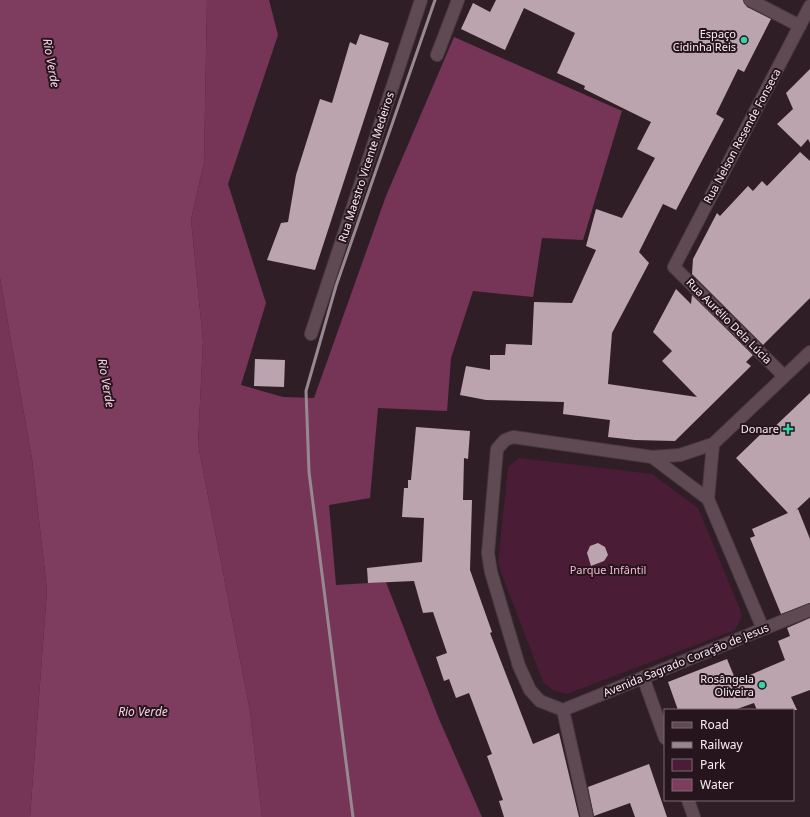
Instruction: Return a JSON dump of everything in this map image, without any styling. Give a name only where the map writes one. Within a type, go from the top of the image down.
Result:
[{"type":"street","name":"Rua Maestro Vicente Medeiros","points":[[311,334],[421,0]]},
{"type":"street","points":[[437,55],[458,0]]},
{"type":"street","points":[[750,0],[800,26]]},
{"type":"street","name":"Rua Nelson Resende Fonseca","points":[[674,267],[810,6]]},
{"type":"street","name":"Rua Aurélio Dela Lúcia","points":[[674,267],[784,376]]},
{"type":"street","points":[[587,817],[563,710],[540,701],[530,690],[519,666],[491,572],[488,553],[497,449],[505,440],[513,437],[652,457],[680,455],[713,444],[810,352]]},
{"type":"street","points":[[713,444],[708,499],[763,629]]},
{"type":"street","points":[[652,457],[708,499]]},
{"type":"street","name":"Avenida Sagrado Coração de Jesus","points":[[563,710],[810,610]]},
{"type":"street","points":[[643,677],[664,735]]},
{"type":"street","points":[[688,801],[694,817]]},
{"type":"green space","name":"Parque Infântil","points":[[519,458],[652,474],[698,508],[742,616],[735,630],[567,694],[553,690],[543,682],[498,564],[508,467]]},
{"type":"shaded area","points":[[207,0],[269,0],[278,35],[228,184],[266,303],[241,385],[283,397],[314,398],[386,196],[454,37],[622,111],[583,240],[542,238],[533,297],[473,291],[451,358],[447,411],[378,408],[370,498],[329,505],[336,585],[386,582],[439,719],[482,817],[262,817],[250,711],[198,444],[203,341],[191,219],[204,163]]},
{"type":"shaded area","points":[[0,278],[32,459],[47,590],[30,817],[0,817]]},
{"type":"water","name":"Rio Verde","points":[[0,0],[207,0],[204,163],[191,219],[203,341],[198,444],[250,711],[262,817],[30,817],[47,590],[32,459],[0,278]]},
{"type":"building","points":[[496,0],[743,0],[747,7],[771,19],[744,72],[738,69],[716,114],[724,119],[676,210],[663,204],[639,252],[649,263],[612,333],[608,384],[697,397],[662,361],[672,351],[653,332],[676,289],[691,304],[692,295],[753,355],[746,362],[751,366],[675,441],[635,440],[608,437],[610,420],[563,414],[564,402],[486,400],[460,395],[466,366],[490,370],[490,355],[505,355],[506,344],[532,345],[534,302],[572,303],[596,250],[586,246],[596,209],[622,218],[655,158],[637,149],[651,122],[584,89],[585,86],[557,73],[575,33],[524,8],[505,50],[461,29],[473,3],[490,12]]},
{"type":"building","points":[[360,34],[389,43],[315,270],[267,260],[281,223],[288,222],[296,175],[320,99],[332,103],[350,42],[356,45]]},
{"type":"building","points":[[810,69],[810,143],[808,139],[801,147],[777,124],[793,109],[786,93]]},
{"type":"building","points":[[800,152],[810,161],[810,298],[763,345],[692,274],[693,259],[717,213],[720,216],[748,186],[753,191],[762,181],[767,186]]},
{"type":"building","points":[[255,359],[285,360],[284,387],[254,386]]},
{"type":"building","points":[[810,393],[810,497],[796,510],[798,509],[810,539],[810,603],[781,614],[750,538],[755,536],[752,529],[788,513],[736,458],[763,432],[766,435]]},
{"type":"building","points":[[416,427],[470,431],[468,459],[464,458],[463,500],[472,500],[470,570],[492,632],[490,633],[533,744],[559,733],[579,817],[504,817],[499,801],[503,800],[487,756],[492,754],[469,693],[456,698],[449,679],[444,681],[436,657],[447,653],[433,612],[423,613],[414,581],[368,583],[367,568],[422,562],[424,518],[402,517],[404,488],[408,488],[408,480],[411,480]]},
{"type":"building","points":[[598,543],[605,547],[608,555],[604,561],[591,566],[587,553],[590,546]]},
{"type":"building","points":[[810,618],[810,690],[791,697],[797,710],[757,709],[754,703],[737,709],[678,709],[668,682],[727,659],[736,681],[785,660],[778,641],[790,636],[787,628]]},
{"type":"building","points":[[649,764],[667,817],[635,817],[630,803],[594,816],[588,787]]},
{"type":"railway","points":[[353,817],[309,472],[306,391],[336,286],[435,0]]},
{"type":"place","name":"Espaço Cidinha Reis","points":[[744,40]]},
{"type":"place","name":"Donare","points":[[788,429]]},
{"type":"place","name":"Rosângela Oliveira","points":[[762,685]]}]
